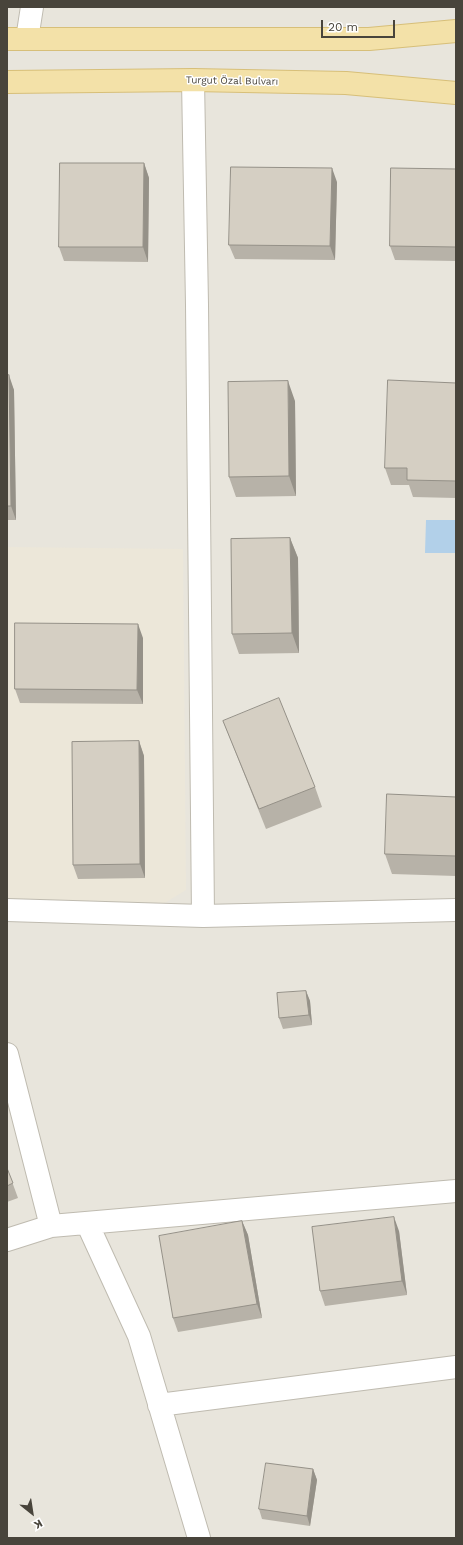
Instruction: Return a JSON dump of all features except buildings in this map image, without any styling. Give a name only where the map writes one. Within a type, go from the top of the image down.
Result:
[{"type":"main road","points":[[17,39],[370,38],[456,31]]},
{"type":"main road","name":"Turgut Özal Bulvarı","points":[[7,82],[193,80],[346,83],[456,93]]},
{"type":"street","points":[[17,39],[32,7]]},
{"type":"street","points":[[193,80],[198,313],[203,916]]},
{"type":"street","points":[[7,910],[203,916],[456,910]]},
{"type":"street","points":[[7,1054],[51,1226]]},
{"type":"street","points":[[7,1240],[51,1226],[456,1191]]},
{"type":"street","points":[[87,1223],[139,1336],[198,1538]]},
{"type":"street","points":[[159,1405],[456,1367]]},
{"type":"shaded area","points":[[7,7],[456,7],[456,1538],[7,1538]]},
{"type":"shaded area","points":[[7,547],[183,549],[186,890],[163,904],[7,902]]},
{"type":"water","points":[[426,520],[456,520],[456,553],[425,553]]}]
